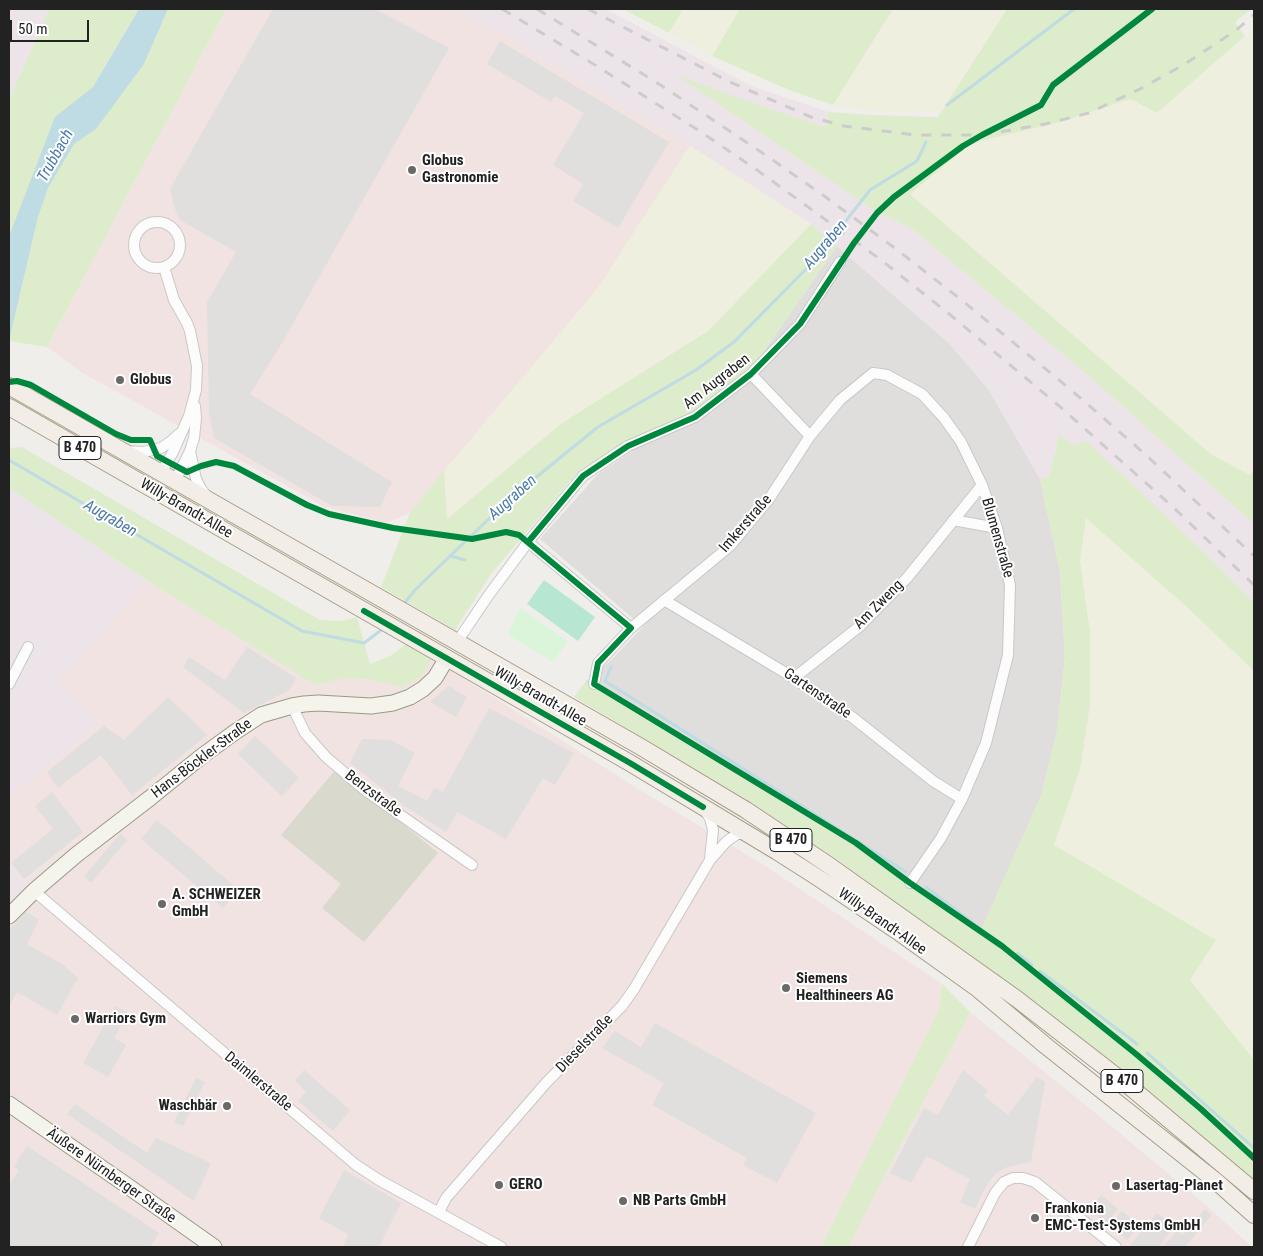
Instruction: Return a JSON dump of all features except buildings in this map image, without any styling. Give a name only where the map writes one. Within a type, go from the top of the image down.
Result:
[{"type":"main road","name":"Willy-Brandt-Allee","points":[[9,386],[641,747],[738,805],[837,871],[1025,1005],[1129,1086],[1254,1191]]},
{"type":"main road","name":"Willy-Brandt-Allee","points":[[9,407],[630,763],[813,874],[897,931],[978,990],[1217,1182],[1254,1215]]},
{"type":"main road","points":[[159,493],[168,477]]},
{"type":"main road","points":[[448,658],[457,642]]},
{"type":"street","points":[[153,222],[167,224],[174,228],[180,242],[178,255],[170,265],[164,268],[147,266],[138,258],[135,252],[134,245],[140,230],[153,222]]},
{"type":"street","name":"Am Augraben","points":[[457,642],[528,542],[583,476],[628,446],[695,417],[751,374],[800,324],[840,262]]},
{"type":"street","points":[[164,268],[174,300],[190,331],[197,366],[194,400],[168,477]]},
{"type":"street","name":"Blumenstraße","points":[[810,436],[840,400],[873,373],[887,375],[922,394],[944,418],[961,442],[982,485],[997,528],[1010,585],[1008,655],[986,743],[962,799],[941,838],[910,883]]},
{"type":"street","points":[[751,374],[810,436]]},
{"type":"street","points":[[168,477],[190,451],[194,438],[196,418],[194,400]]},
{"type":"street","points":[[121,450],[143,452],[161,448],[182,432]]},
{"type":"street","name":"Imkerstraße","points":[[594,684],[598,663],[631,628],[730,546],[769,499],[810,436]]},
{"type":"street","points":[[190,451],[196,479],[201,489],[212,502]]},
{"type":"street","name":"Am Zweng","points":[[794,678],[860,626],[907,578],[982,485]]},
{"type":"street","points":[[953,520],[997,528]]},
{"type":"street","points":[[528,542],[631,628]]},
{"type":"street","name":"Gartenstraße","points":[[664,600],[794,678],[852,717],[933,781],[962,799]]},
{"type":"street","points":[[9,684],[28,647]]},
{"type":"street","name":"Hans-Böckler-Straße","points":[[9,916],[34,891],[76,855],[234,732],[261,715],[292,706],[318,703],[371,706],[393,704],[423,689],[435,678],[448,658]]},
{"type":"street","name":"Benzstraße","points":[[292,706],[305,732],[326,757],[366,791],[472,865]]},
{"type":"street","name":"Dieselstraße","points":[[703,807],[710,818],[713,830],[710,860]]},
{"type":"street","name":"Dieselstraße","points":[[439,1212],[446,1198],[546,1083],[622,1006],[634,989],[710,860],[726,842],[738,834],[748,834]]},
{"type":"street","name":"Daimlerstraße","points":[[34,891],[349,1160],[379,1180],[501,1247]]},
{"type":"street","name":"Äußere Nürnberger Straße","points":[[9,1104],[122,1182],[197,1242],[214,1247]]},
{"type":"street","points":[[968,1247],[995,1193],[1004,1182],[1013,1178],[1023,1178],[1035,1182],[1116,1247]]},
{"type":"shaded area","points":[[9,9],[49,9],[9,100]]},
{"type":"shaded area","points":[[226,9],[454,9],[507,37],[690,146],[598,288],[410,513],[386,523],[323,506],[81,372],[47,347]]},
{"type":"shaded area","points":[[273,9],[375,9],[449,48],[283,341],[250,394],[392,482],[380,507],[332,506],[214,438],[209,412],[207,302],[236,252],[180,220],[170,190]]},
{"type":"shaded area","points":[[454,9],[606,9],[751,86],[829,112],[825,127],[679,77],[872,209],[912,229],[1082,370],[1254,524],[1254,602],[1206,554],[1075,445],[1059,435],[1049,476],[1040,479],[989,390],[950,344],[811,224],[690,146],[507,37]]},
{"type":"shaded area","points":[[500,41],[669,142],[618,228],[573,201],[583,184],[553,165],[584,113],[555,96],[551,102],[487,64]]},
{"type":"shaded area","points":[[837,246],[950,344],[989,390],[1040,479],[1060,571],[1065,657],[1057,732],[1041,796],[979,935],[847,842],[585,682],[611,660],[643,627],[540,539],[597,475],[748,374]]},
{"type":"shaded area","points":[[9,488],[146,580],[57,684],[101,723],[9,796]]},
{"type":"shaded area","points":[[146,580],[315,685],[345,678],[372,680],[401,687],[420,677],[432,658],[632,785],[767,867],[942,984],[939,1010],[821,1247],[9,1247],[9,916],[32,891],[9,862],[9,796],[101,723],[57,684]]},
{"type":"shaded area","points":[[247,647],[296,678],[289,690],[244,713],[183,667],[189,657],[225,680]]},
{"type":"shaded area","points":[[449,686],[467,697],[456,717],[430,702]]},
{"type":"shaded area","points":[[168,697],[207,735],[132,795],[101,755],[58,788],[47,772],[104,726],[124,740]]},
{"type":"shaded area","points":[[489,708],[574,753],[555,785],[543,778],[506,839],[457,812],[446,832],[406,807],[350,763],[362,739],[391,740],[415,753],[398,786],[427,801],[434,788],[443,792]]},
{"type":"shaded area","points":[[255,736],[299,778],[282,796],[238,754]]},
{"type":"shaded area","points":[[336,769],[438,853],[364,942],[322,908],[341,884],[281,835]]},
{"type":"shaded area","points":[[52,792],[83,832],[24,879],[11,863],[53,829],[35,806]]},
{"type":"shaded area","points":[[157,820],[239,890],[223,908],[141,839]]},
{"type":"shaded area","points":[[120,834],[127,840],[91,883],[84,876]]},
{"type":"shaded area","points":[[9,862],[32,891],[9,916]]},
{"type":"shaded area","points":[[25,912],[39,919],[27,944],[62,964],[78,978],[57,1015],[17,992],[9,1006],[9,930]]},
{"type":"shaded area","points":[[115,1006],[128,1013],[114,1038],[126,1045],[108,1077],[83,1063]]},
{"type":"shaded area","points":[[970,1012],[1092,1110],[1207,1206],[1252,1247],[848,1247]]},
{"type":"shaded area","points":[[655,1023],[816,1113],[777,1183],[743,1165],[747,1158],[652,1105],[664,1083],[602,1048],[615,1031],[641,1047]]},
{"type":"shaded area","points":[[304,1070],[350,1110],[333,1131],[298,1101],[306,1091],[295,1081]]},
{"type":"shaded area","points":[[963,1070],[988,1091],[984,1096],[1008,1115],[1037,1077],[1045,1082],[1031,1162],[1007,1167],[996,1173],[988,1183],[975,1209],[960,1202],[970,1179],[926,1156],[911,1183],[890,1173],[924,1108],[938,1115]]},
{"type":"shaded area","points":[[196,1078],[205,1082],[183,1126],[174,1122]]},
{"type":"shaded area","points":[[75,1104],[147,1153],[156,1138],[211,1163],[194,1201],[67,1114]]},
{"type":"shaded area","points":[[27,1146],[159,1233],[150,1247],[9,1247],[9,1186],[19,1170],[14,1166]]},
{"type":"shaded area","points":[[344,1170],[401,1203],[379,1247],[343,1247],[348,1234],[319,1218]]},
{"type":"shaded area","points":[[1101,1195],[1118,1209],[1106,1224],[1089,1210]]},
{"type":"shaded area","points":[[1205,1209],[1212,1215],[1185,1247],[1163,1247],[1177,1231],[1183,1235]]},
{"type":"shaded area","points":[[1122,1211],[1140,1225],[1127,1240],[1110,1225]]},
{"type":"shaded area","points":[[1157,1213],[1174,1227],[1158,1247],[1133,1247],[1130,1245]]},
{"type":"green space","points":[[49,9],[139,9],[93,87],[76,101],[10,234],[9,244],[9,100]]},
{"type":"green space","points":[[168,9],[226,9],[47,347],[9,341],[38,217],[48,188],[74,143],[96,129],[144,64]]},
{"type":"green space","points":[[623,9],[683,9],[669,33]]},
{"type":"green space","points":[[683,9],[740,9],[712,56],[669,33]]},
{"type":"green space","points":[[740,9],[893,9],[833,105],[789,90],[712,56]]},
{"type":"green space","points":[[893,9],[1007,9],[941,112],[897,112],[833,105]]},
{"type":"green space","points":[[1007,9],[1148,9],[1151,12],[1155,9],[1251,9],[1235,22],[1245,36],[1157,113],[1130,99],[1061,122],[972,143],[910,194],[1212,455],[1250,475],[1254,470],[1254,524],[1082,370],[912,229],[872,209],[676,75],[825,127],[829,112],[938,117]]},
{"type":"green space","points":[[1254,28],[1254,470],[1250,476],[1212,455],[910,194],[972,143],[1061,122],[1130,99],[1157,113]]},
{"type":"green space","points":[[690,146],[811,224],[708,331],[562,423],[447,519],[444,471],[598,288]]},
{"type":"green space","points":[[811,224],[837,246],[748,374],[676,421],[576,474],[491,574],[455,630],[381,587],[410,513],[444,471],[447,519],[562,423],[708,331]]},
{"type":"green space","points":[[1059,435],[1075,445],[1086,441],[1254,602],[1254,671],[1189,609],[1086,518],[1080,561],[1090,632],[1090,705],[1080,770],[1054,845],[1216,940],[1190,980],[1254,1060],[1254,1182],[992,974],[837,859],[741,796],[574,697],[585,682],[847,842],[979,935],[1041,796],[1057,732],[1065,657],[1060,571],[1040,479],[1049,476]]},
{"type":"green space","points":[[22,447],[320,620],[343,621],[357,617],[370,664],[390,656],[409,642],[432,658],[421,677],[401,687],[372,680],[346,678],[315,685],[146,580],[9,488],[9,448]]},
{"type":"green space","points":[[1086,517],[1189,609],[1254,671],[1254,1060],[1190,980],[1216,940],[1054,845],[1080,770],[1090,632],[1080,561]]},
{"type":"green space","points":[[544,580],[595,617],[578,641],[527,604]]},
{"type":"green space","points":[[520,608],[568,641],[553,662],[508,635]]},
{"type":"green space","points":[[942,984],[970,1012],[848,1247],[821,1247],[939,1010]]},
{"type":"water","name":"Trubbach","points":[[139,9],[168,9],[144,64],[96,129],[74,144],[48,188],[38,217],[9,341],[10,234],[55,117],[93,87]]},
{"type":"waterway","name":"Augraben","points":[[947,105],[1074,9]]},
{"type":"waterway","name":"Augraben","points":[[402,606],[415,590],[513,496],[598,427],[696,370],[734,342],[816,259],[870,190],[917,161],[926,142]]},
{"type":"waterway","name":"Augraben","points":[[9,460],[302,631],[364,643],[384,628]]},
{"type":"waterway","points":[[450,556],[465,560]]},
{"type":"waterway","points":[[611,667],[605,681],[906,872]]},
{"type":"waterway","points":[[926,887],[986,933]]},
{"type":"waterway","points":[[1017,953],[1032,965]]},
{"type":"waterway","points":[[1040,971],[1137,1044]]},
{"type":"waterway","points":[[1147,1053],[1254,1148]]},
{"type":"railway","points":[[502,9],[701,132],[881,260],[1058,405],[1173,507],[1254,585]]},
{"type":"railway","points":[[537,9],[659,84],[767,156],[896,249],[1070,389],[1146,455],[1254,556]]},
{"type":"railway","points":[[588,9],[730,82],[811,117],[844,126],[916,135],[982,135],[1045,124],[1089,113],[1140,89],[1185,64],[1235,31],[1254,15]]},
{"type":"cycle path","points":[[528,542],[583,476],[628,446],[695,417],[751,374],[800,324],[854,243],[877,213],[894,197],[963,146],[1041,105],[1053,85],[1152,9]]},
{"type":"cycle path","points":[[9,382],[17,381],[31,385],[116,434],[131,440],[150,440],[157,456],[187,472],[216,462],[234,466],[307,505],[329,514],[393,528],[472,539],[506,532],[519,535],[631,628],[598,663],[594,684],[856,843],[910,883],[1002,946],[1136,1054],[1201,1109],[1254,1158]]},
{"type":"cycle path","points":[[364,611],[630,763],[703,807]]},
{"type":"place","name":"Globus Gastronomie","points":[[412,170]]},
{"type":"place","name":"Globus","points":[[120,380]]},
{"type":"place","name":"A. SCHWEIZER GmbH","points":[[162,904]]},
{"type":"place","name":"Siemens Healthineers AG","points":[[786,988]]},
{"type":"place","name":"Warriors Gym","points":[[75,1019]]},
{"type":"place","name":"Waschbär","points":[[227,1106]]},
{"type":"place","name":"GERO","points":[[499,1185]]},
{"type":"place","name":"Lasertag-Planet","points":[[1116,1186]]},
{"type":"place","name":"NB Parts GmbH","points":[[623,1201]]},
{"type":"place","name":"Frankonia EMC-Test-Systems GmbH","points":[[1035,1218]]}]
